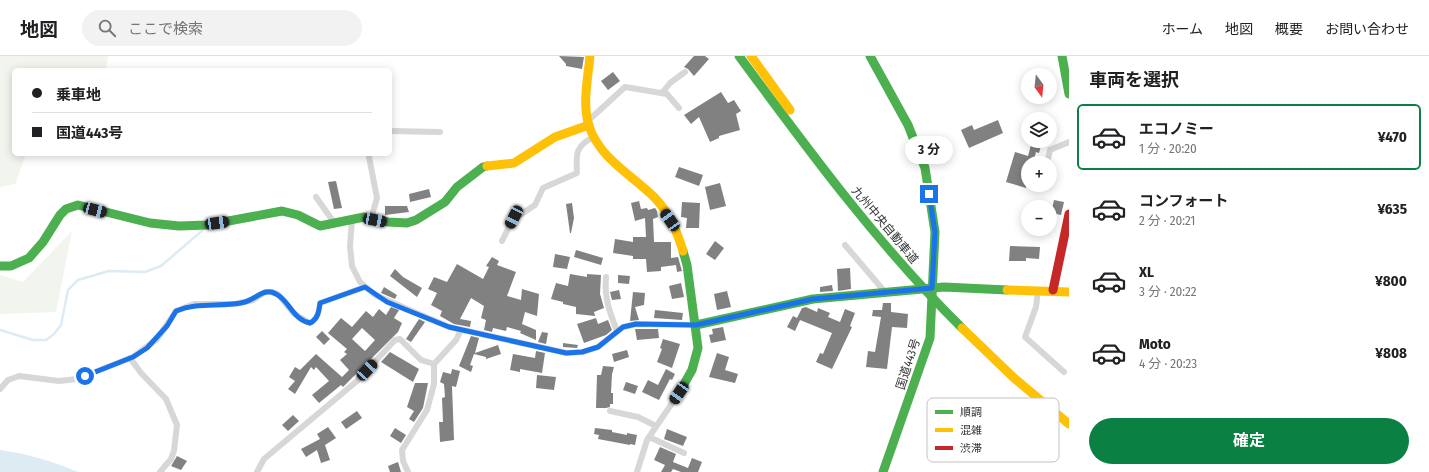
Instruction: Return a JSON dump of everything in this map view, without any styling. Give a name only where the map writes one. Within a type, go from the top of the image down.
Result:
[{"type":"main road","points":[[590,56],[586,102],[589,123],[594,137],[604,154],[654,198],[677,230],[687,265],[698,348],[692,370],[679,393]]},
{"type":"main road","name":"九州中央自動車道","points":[[739,56],[864,221],[900,255],[988,354],[1039,398]]},
{"type":"main road","name":"九州中央自動車道","points":[[751,56],[835,171],[900,255]]},
{"type":"main road","name":"国道443号","points":[[870,56],[908,125],[925,168],[935,232],[930,338],[883,472]]},
{"type":"main road","points":[[1062,56],[1069,94]]},
{"type":"main road","points":[[0,266],[16,265],[30,259],[60,215],[66,209],[78,205],[150,223],[179,226],[207,225],[282,211],[298,215],[315,225],[323,226],[364,217],[399,223],[416,220],[445,202],[457,187],[483,167],[514,163],[555,137],[589,123]]},
{"type":"main road","points":[[1052,290],[1069,214]]},
{"type":"main road","points":[[696,325],[813,299],[885,292],[932,288],[1052,290],[1069,292]]},
{"type":"main road","name":"九州中央自動車道","points":[[952,312],[1051,398]]},
{"type":"main road","name":"九州中央自動車道","points":[[1059,405],[1069,414]]},
{"type":"main road","name":"九州中央自動車道","points":[[1059,415],[1069,424]]},
{"type":"street","points":[[662,93],[670,83],[685,72]]},
{"type":"street","points":[[589,123],[625,86],[667,94],[679,108]]},
{"type":"street","points":[[392,131],[440,132]]},
{"type":"street","points":[[502,241],[514,217],[520,215],[535,205],[544,188],[577,173],[576,153],[582,142],[594,137]]},
{"type":"street","points":[[1049,156],[1050,150],[1069,142]]},
{"type":"street","points":[[369,156],[377,198],[371,219]]},
{"type":"street","points":[[316,197],[335,224]]},
{"type":"street","points":[[352,219],[350,246],[351,259],[354,272],[365,287],[387,302],[434,322],[461,330],[566,353],[582,352],[598,347],[623,327],[636,324],[696,325]]},
{"type":"street","points":[[845,245],[885,292]]},
{"type":"street","points":[[606,277],[605,291],[607,306],[618,331]]},
{"type":"street","points":[[0,389],[8,380],[19,376],[59,381],[77,379],[130,358],[147,348],[167,326],[176,311],[194,304],[236,304],[253,300],[265,292],[271,292],[278,294],[293,313],[310,323],[314,321],[320,303],[365,287]]},
{"type":"street","points":[[1038,290],[1036,307],[1025,337],[1064,372]]},
{"type":"street","points":[[408,472],[403,461],[402,450],[427,410],[434,384],[434,364],[456,340],[461,330]]},
{"type":"street","points":[[257,472],[264,459],[356,381],[395,340],[400,339],[421,360],[434,364]]},
{"type":"street","points":[[130,358],[166,399],[177,425],[174,451],[171,459],[160,472]]},
{"type":"street","points":[[636,472],[649,437],[679,393]]},
{"type":"street","points":[[610,411],[638,418],[656,426]]},
{"type":"street","points":[[649,437],[684,453]]},
{"type":"shaded area","points":[[0,56],[108,56],[106,68],[12,68],[12,156],[25,156],[15,184],[0,187]]},
{"type":"shaded area","points":[[72,231],[56,312],[0,314],[0,275],[23,282]]},
{"type":"shaded area","points":[[0,450],[40,458],[78,472],[0,472]]},
{"type":"building","points":[[559,56],[584,57],[582,69],[566,66]]},
{"type":"building","points":[[694,56],[705,56],[709,59],[694,76],[684,67]]},
{"type":"building","points":[[613,72],[620,81],[608,90],[601,81]]},
{"type":"building","points":[[721,92],[728,103],[734,100],[741,111],[736,114],[740,130],[719,136],[719,138],[710,142],[699,117],[691,124],[684,115]]},
{"type":"building","points":[[998,120],[1003,133],[969,148],[961,130],[972,125],[974,130]]},
{"type":"building","points":[[1030,148],[1040,148],[1039,153],[1036,152],[1035,156],[1028,156]]},
{"type":"building","points":[[1015,152],[1028,156],[1021,156],[1021,186],[1006,182]]},
{"type":"building","points":[[679,167],[703,175],[699,186],[675,177]]},
{"type":"building","points":[[336,181],[342,208],[334,209],[328,182]]},
{"type":"building","points":[[720,183],[726,206],[710,210],[705,187]]},
{"type":"building","points":[[429,189],[431,197],[410,202],[409,194]]},
{"type":"building","points":[[639,201],[641,209],[647,208],[648,210],[655,208],[657,211],[658,217],[653,219],[654,242],[671,242],[671,258],[678,257],[682,271],[677,272],[676,265],[661,267],[661,271],[647,272],[646,259],[633,259],[633,256],[613,253],[615,239],[633,242],[633,237],[646,237],[645,218],[635,221],[631,203]]},
{"type":"building","points":[[1057,201],[1064,202],[1061,215],[1057,214]]},
{"type":"building","points":[[682,202],[700,203],[699,228],[686,228],[687,218],[681,217]]},
{"type":"building","points":[[572,203],[574,218],[570,233],[566,204]]},
{"type":"building","points":[[385,206],[407,206],[409,212],[385,215]]},
{"type":"building","points":[[715,241],[724,248],[715,260],[706,254]]},
{"type":"building","points":[[1010,246],[1040,247],[1039,259],[1026,258],[1026,261],[1009,261]]},
{"type":"building","points":[[576,250],[603,258],[601,265],[574,257]]},
{"type":"building","points":[[555,254],[570,257],[567,269],[553,267]]},
{"type":"building","points":[[492,257],[499,261],[497,265],[516,272],[507,296],[521,300],[522,289],[539,294],[537,316],[525,312],[522,324],[536,330],[536,340],[520,333],[521,331],[507,327],[506,331],[493,328],[492,332],[484,330],[486,320],[481,318],[484,306],[471,298],[460,319],[471,321],[470,327],[454,324],[440,316],[442,311],[431,305],[437,293],[428,289],[434,277],[447,282],[457,264],[483,279],[489,267],[486,266]]},
{"type":"building","points":[[850,268],[851,289],[838,291],[837,269]]},
{"type":"building","points":[[395,269],[403,277],[422,288],[417,297],[390,276]]},
{"type":"building","points":[[570,274],[587,277],[587,274],[601,275],[600,294],[604,308],[594,312],[595,316],[576,314],[576,307],[551,299],[556,283],[568,286]]},
{"type":"building","points":[[618,275],[630,276],[629,284],[618,283]]},
{"type":"building","points":[[681,283],[684,297],[672,299],[669,286]]},
{"type":"building","points":[[832,285],[833,291],[820,292],[820,287]]},
{"type":"building","points":[[384,287],[397,295],[395,299],[381,293]]},
{"type":"building","points":[[619,290],[621,299],[612,300],[610,292]]},
{"type":"building","points":[[727,291],[731,307],[717,310],[714,294]]},
{"type":"building","points":[[633,292],[645,293],[644,305],[635,307],[639,320],[630,321]]},
{"type":"building","points":[[883,303],[891,303],[891,312],[908,314],[907,328],[892,327],[887,369],[866,367],[868,351],[875,352],[881,317],[872,316],[873,310],[882,310]]},
{"type":"building","points":[[391,307],[399,310],[394,318],[402,323],[398,332],[343,387],[341,385],[319,403],[312,395],[329,381],[316,367],[314,370],[311,367],[295,394],[288,389],[295,381],[289,377],[295,367],[300,370],[316,354],[342,377],[349,370],[340,360],[347,354],[344,352],[347,349],[328,333],[341,318],[352,327],[366,311],[373,317],[379,309],[386,315]],"holes":[[[362,328],[375,340],[365,351],[352,339]]]},
{"type":"building","points":[[806,307],[817,312],[818,308],[830,313],[828,317],[840,322],[845,309],[855,313],[850,326],[852,327],[832,369],[816,362],[820,353],[823,354],[832,333],[800,320],[795,331],[787,327],[793,316],[797,318],[802,308]]},
{"type":"building","points":[[655,310],[683,313],[682,320],[654,318]]},
{"type":"building","points":[[596,318],[598,324],[608,320],[612,330],[606,335],[584,343],[577,324]]},
{"type":"building","points":[[419,319],[425,322],[411,342],[406,339]]},
{"type":"building","points":[[723,327],[726,340],[711,343],[709,335],[713,334],[712,329]]},
{"type":"building","points":[[635,329],[658,329],[659,338],[637,340]]},
{"type":"building","points":[[322,331],[330,339],[324,345],[316,337]]},
{"type":"building","points":[[542,332],[548,333],[546,344],[538,342]]},
{"type":"building","points":[[471,336],[479,338],[475,353],[498,345],[501,354],[486,359],[486,357],[474,354],[470,365],[473,366],[471,372],[459,366]]},
{"type":"building","points":[[663,339],[680,344],[672,368],[657,362],[662,349],[660,348]]},
{"type":"building","points":[[563,343],[578,345],[577,348],[563,347]]},
{"type":"building","points":[[627,350],[629,357],[614,362],[612,354]]},
{"type":"building","points":[[536,351],[545,353],[542,373],[520,369],[520,372],[510,370],[513,354],[535,358]]},
{"type":"building","points":[[390,352],[419,369],[413,382],[381,362]]},
{"type":"building","points":[[717,353],[729,357],[725,370],[738,374],[735,383],[709,377]]},
{"type":"building","points":[[603,366],[614,367],[611,393],[613,393],[613,404],[610,404],[610,407],[606,408],[596,408],[597,375],[601,375]]},
{"type":"building","points":[[452,369],[460,371],[456,387],[452,386],[454,440],[440,442],[439,422],[443,422],[442,398],[445,397],[444,384],[440,382],[443,372],[451,374]]},
{"type":"building","points":[[666,369],[675,374],[672,380],[670,379],[659,400],[642,392],[648,380],[658,385]]},
{"type":"building","points":[[537,375],[556,377],[554,390],[536,388]]},
{"type":"building","points":[[626,382],[638,386],[635,394],[623,390]]},
{"type":"building","points":[[415,383],[428,383],[423,408],[414,422],[409,419],[414,411],[407,407]]},
{"type":"building","points":[[357,411],[362,418],[346,429],[341,422]]},
{"type":"building","points":[[293,415],[299,421],[288,431],[282,425]]},
{"type":"building","points":[[328,427],[336,438],[325,445],[330,460],[321,463],[317,450],[306,457],[301,449],[320,439],[317,434]]},
{"type":"building","points":[[395,428],[406,435],[401,443],[390,436]]},
{"type":"building","points":[[595,428],[612,430],[612,432],[627,435],[627,433],[637,435],[635,445],[598,439],[599,435],[594,434]]},
{"type":"building","points":[[667,429],[687,437],[683,446],[664,439]]},
{"type":"building","points":[[660,447],[676,454],[673,462],[688,468],[692,458],[702,462],[698,472],[681,472],[673,469],[671,472],[661,472],[665,465],[654,460]]},
{"type":"building","points":[[177,456],[187,461],[181,470],[171,466]]},
{"type":"building","points":[[398,462],[401,472],[390,472],[388,466]]},
{"type":"waterway","points":[[0,330],[33,340],[46,340],[54,334],[61,325],[68,290],[78,280],[109,271],[145,272],[161,266],[204,229]]},
{"type":"traffic: fast","points":[[739,56],[818,162],[873,231],[931,296],[962,328]]},
{"type":"traffic: fast","points":[[870,56],[908,125],[925,168],[935,232],[930,338],[883,472]]},
{"type":"traffic: fast","points":[[1062,56],[1069,94]]},
{"type":"traffic: fast","points":[[0,266],[11,266],[29,258],[43,242],[60,215],[66,209],[78,205],[150,223],[179,226],[207,225],[282,211],[298,215],[320,226],[364,217],[388,222],[407,223],[416,220],[445,202],[457,187],[483,167],[487,166]]},
{"type":"traffic: fast","points":[[679,393],[692,370],[698,348],[687,265],[683,251]]},
{"type":"traffic: fast","points":[[696,325],[813,299],[944,287],[1007,290]]},
{"type":"traffic: slow","points":[[590,56],[586,91],[586,109],[589,126],[594,138],[608,157],[654,197],[664,209],[672,222],[683,251]]},
{"type":"traffic: slow","points":[[751,56],[790,110]]},
{"type":"traffic: slow","points":[[487,166],[514,163],[555,137],[589,125]]},
{"type":"traffic: slow","points":[[1007,290],[1069,292]]},
{"type":"traffic: slow","points":[[962,328],[1014,378],[1038,398]]},
{"type":"traffic: slow","points":[[1059,416],[1069,424]]},
{"type":"traffic: jam","points":[[1053,290],[1069,214]]},
{"type":"route","points":[[85,376],[112,364],[133,357],[147,348],[167,326],[176,311],[194,304],[207,306],[247,302],[265,292],[278,294],[298,318],[310,323],[314,321],[320,303],[365,287],[387,302],[449,327],[566,353],[582,352],[598,347],[623,327],[636,324],[664,323],[696,325],[813,299],[932,288],[935,232],[929,194]]}]
